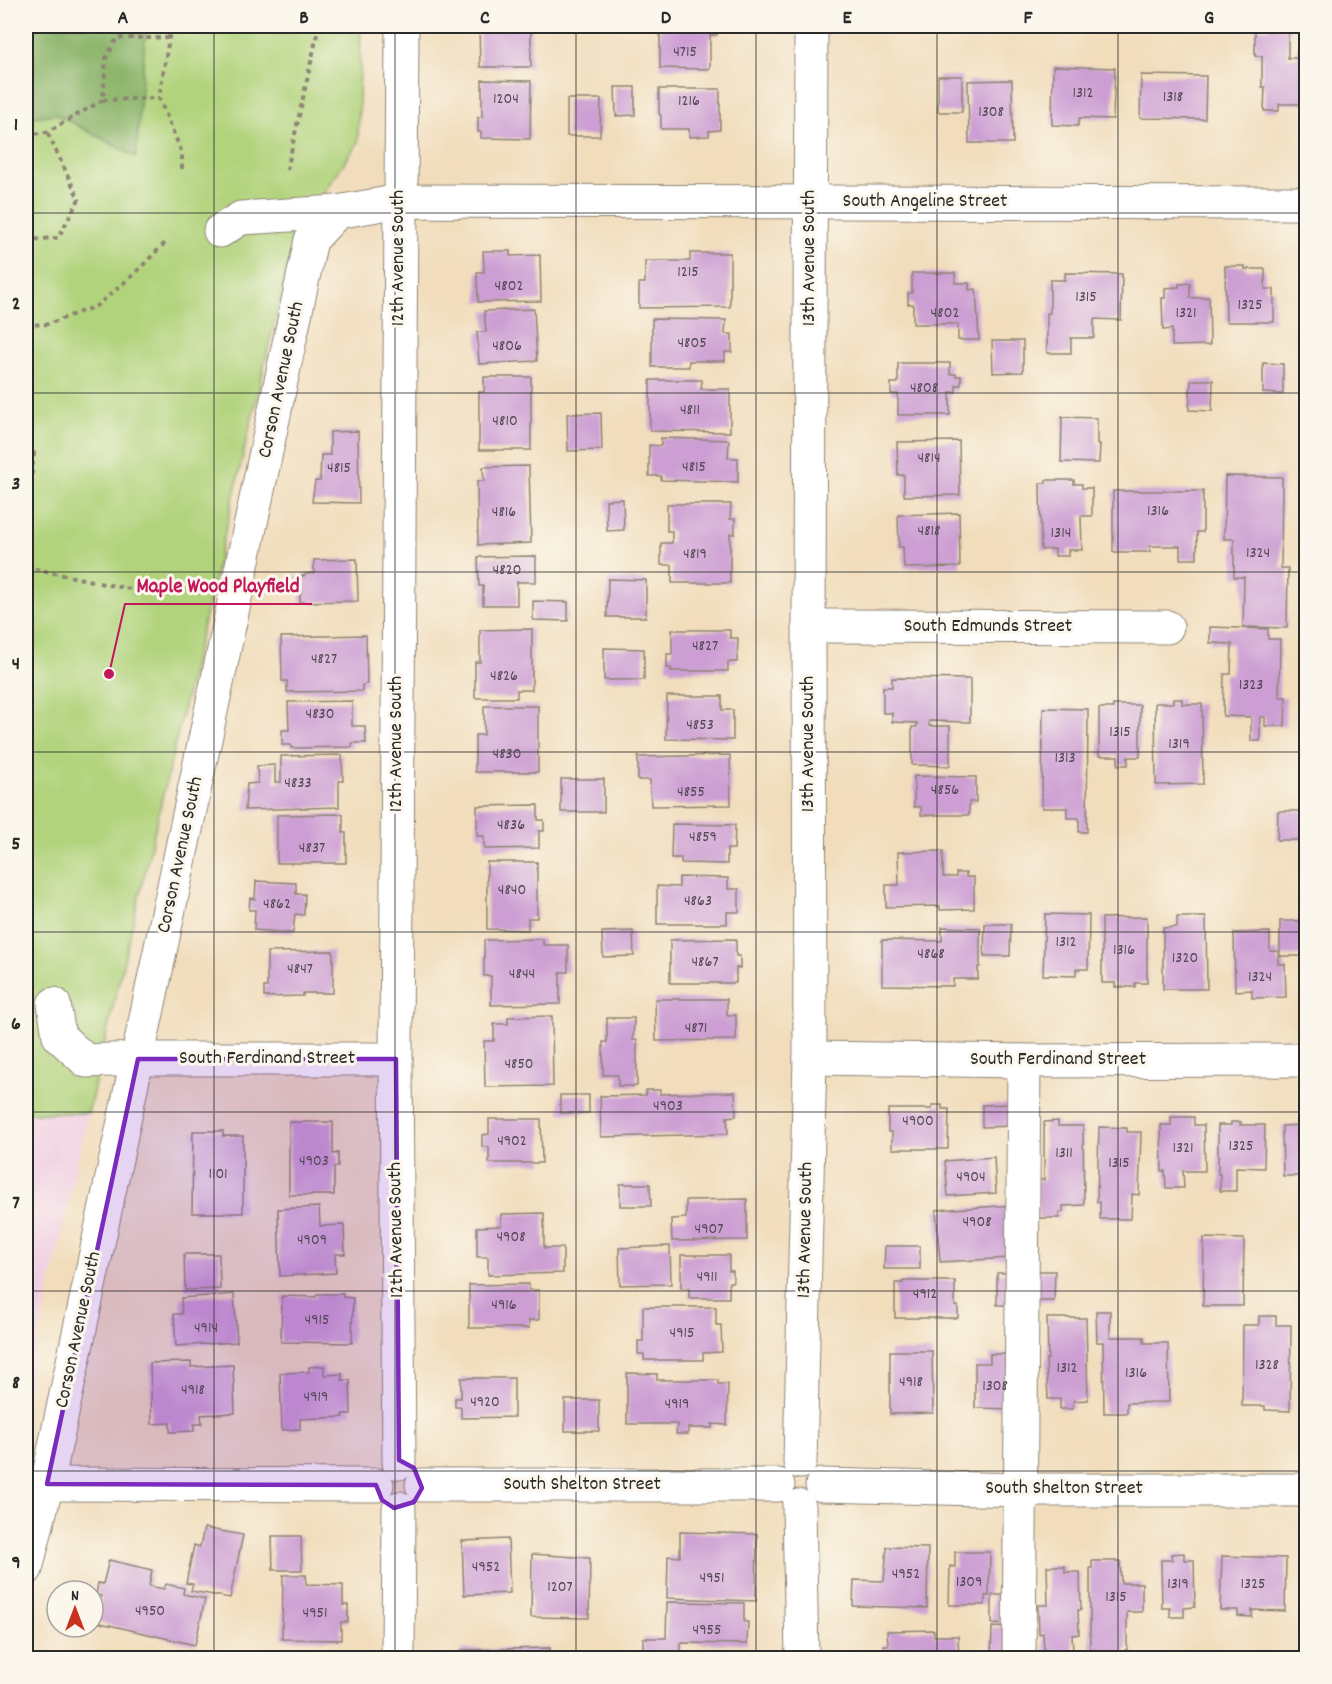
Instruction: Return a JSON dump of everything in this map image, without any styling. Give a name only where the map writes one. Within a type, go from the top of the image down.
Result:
[{"type":"street","name":"12th Avenue South","points":[[398,1659],[396,1059],[402,26]]},
{"type":"street","name":"13th Avenue South","points":[[802,1659],[800,1484],[810,1058],[811,26]]},
{"type":"street","name":"South Angeline Street","points":[[400,201],[1306,203]]},
{"type":"street","points":[[220,231],[241,218],[337,212],[400,201]]},
{"type":"street","name":"Corson Avenue South","points":[[26,1569],[47,1484],[311,240],[337,212]]},
{"type":"street","name":"South Edmunds Street","points":[[809,626],[1167,627]]},
{"type":"street","name":"South Ferdinand Street","points":[[54,1004],[59,1036],[86,1061],[396,1059]]},
{"type":"street","name":"South Ferdinand Street","points":[[810,1058],[1024,1061],[1306,1060]]},
{"type":"street","points":[[1019,1659],[1024,1061]]},
{"type":"street","name":"South Shelton Street","points":[[47,1484],[800,1484],[1020,1490],[1306,1490]]},
{"type":"path","points":[[171,26],[159,98],[182,153],[182,170]]},
{"type":"path","points":[[287,170],[319,26]]},
{"type":"path","points":[[103,100],[106,58],[117,38],[168,38]]},
{"type":"path","points":[[26,135],[47,132],[103,100],[159,98]]},
{"type":"path","points":[[26,240],[58,238],[79,199],[47,132]]},
{"type":"path","points":[[26,325],[48,324],[96,306],[131,277],[166,242]]},
{"type":"path","points":[[26,448],[34,453],[26,510]]},
{"type":"path","points":[[26,567],[92,581]]},
{"type":"path","points":[[99,583],[141,591]]},
{"type":"highlighted area","points":[[138,1059],[396,1059],[399,1460],[414,1468],[422,1488],[414,1502],[394,1508],[382,1500],[376,1485],[47,1484]]},
{"type":"shaded area","points":[[26,1113],[88,1113],[26,1394]]},
{"type":"green space","points":[[26,26],[361,26],[358,142],[295,235],[88,1113],[26,1113]]},
{"type":"green space","points":[[26,26],[146,26],[136,157],[56,114],[26,118]]},
{"type":"building","points":[[479,26],[531,26],[531,67],[480,67]]},
{"type":"building","points":[[660,26],[717,26],[717,35],[710,35],[710,69],[660,68]]},
{"type":"building","points":[[935,26],[967,26],[967,29],[935,29]]},
{"type":"building","points":[[1269,26],[1290,26],[1288,58],[1297,58],[1297,50],[1306,50],[1306,104],[1279,104],[1279,111],[1264,111],[1265,87],[1262,87],[1262,56],[1255,56],[1255,28],[1269,29]]},
{"type":"building","points":[[1053,66],[1115,68],[1113,119],[1079,118],[1078,126],[1052,125]]},
{"type":"building","points":[[1141,75],[1206,76],[1205,119],[1140,118]]},
{"type":"building","points":[[938,76],[962,76],[962,112],[938,112]]},
{"type":"building","points":[[482,80],[531,81],[530,139],[481,138],[481,132],[478,132],[478,117],[482,117]]},
{"type":"building","points":[[1012,80],[1013,143],[969,143],[968,81]]},
{"type":"building","points":[[615,87],[635,87],[635,115],[616,116]]},
{"type":"building","points":[[659,89],[720,89],[720,130],[709,131],[709,136],[689,137],[689,129],[661,129]]},
{"type":"building","points":[[567,99],[601,99],[600,136],[567,136]]},
{"type":"building","points":[[483,251],[510,251],[510,256],[540,255],[541,301],[478,302],[477,272],[484,272]]},
{"type":"building","points":[[690,253],[730,253],[730,307],[639,308],[639,283],[645,283],[645,261],[690,261]]},
{"type":"building","points":[[1225,266],[1265,269],[1265,289],[1274,289],[1274,322],[1226,322]]},
{"type":"building","points":[[912,273],[955,273],[955,283],[969,283],[969,290],[976,289],[979,340],[958,340],[958,324],[913,324],[913,304],[908,304],[908,293],[912,293]]},
{"type":"building","points":[[1065,273],[1122,274],[1121,320],[1094,319],[1094,338],[1071,338],[1071,353],[1047,353],[1050,280],[1065,280]]},
{"type":"building","points":[[1190,283],[1190,298],[1209,297],[1210,345],[1172,346],[1172,329],[1163,330],[1162,298],[1165,298],[1165,288]]},
{"type":"building","points":[[534,309],[537,361],[479,364],[477,332],[486,332],[484,311]]},
{"type":"building","points":[[652,319],[726,320],[725,334],[732,334],[732,352],[725,352],[725,361],[689,361],[689,367],[652,367]]},
{"type":"building","points":[[992,341],[1023,341],[1023,372],[993,373]]},
{"type":"building","points":[[898,363],[950,363],[950,374],[961,376],[961,385],[956,385],[956,392],[950,392],[950,415],[898,415],[898,394],[891,394],[891,383],[898,383]]},
{"type":"building","points":[[1263,363],[1283,364],[1283,394],[1263,393]]},
{"type":"building","points":[[484,377],[531,377],[531,450],[479,450],[479,392],[484,392]]},
{"type":"building","points":[[650,380],[702,380],[701,389],[730,389],[730,432],[650,431]]},
{"type":"building","points":[[1191,380],[1213,380],[1212,411],[1189,410]]},
{"type":"building","points":[[601,413],[602,450],[568,451],[567,414]]},
{"type":"building","points":[[1062,417],[1097,418],[1097,444],[1100,444],[1099,463],[1061,462]]},
{"type":"building","points":[[358,431],[359,503],[312,502],[315,481],[320,481],[321,455],[330,455],[330,432]]},
{"type":"building","points":[[661,438],[729,440],[728,458],[738,458],[738,482],[661,480],[661,476],[649,476],[649,445],[661,446]]},
{"type":"building","points":[[959,441],[960,495],[904,496],[904,475],[898,475],[897,442]]},
{"type":"building","points":[[529,466],[531,543],[478,545],[477,481],[484,481],[483,467]]},
{"type":"building","points":[[1225,476],[1282,477],[1281,568],[1288,568],[1287,628],[1243,627],[1244,577],[1234,577],[1234,539],[1224,539]]},
{"type":"building","points":[[1046,480],[1074,480],[1074,484],[1082,484],[1082,488],[1092,488],[1092,516],[1081,516],[1082,550],[1068,550],[1068,556],[1055,556],[1055,549],[1041,550],[1040,483],[1046,483]]},
{"type":"building","points":[[1113,491],[1203,491],[1203,532],[1197,532],[1197,559],[1180,559],[1180,546],[1150,546],[1150,552],[1113,552]]},
{"type":"building","points":[[623,499],[624,530],[607,531],[606,500]]},
{"type":"building","points":[[667,504],[731,504],[730,519],[735,519],[735,534],[730,534],[730,583],[672,583],[672,565],[661,565],[661,543],[672,543],[672,531],[667,531]]},
{"type":"building","points":[[959,513],[960,567],[904,568],[903,547],[899,547],[898,515]]},
{"type":"building","points":[[536,556],[536,582],[517,582],[517,605],[483,605],[483,586],[479,586],[478,557]]},
{"type":"building","points":[[357,559],[358,601],[300,602],[300,589],[296,589],[296,576],[314,573],[314,560]]},
{"type":"building","points":[[608,579],[646,580],[646,617],[607,617]]},
{"type":"building","points":[[533,601],[568,602],[568,621],[533,620]]},
{"type":"building","points":[[1210,627],[1268,629],[1268,639],[1280,639],[1279,697],[1286,697],[1285,726],[1265,726],[1265,717],[1260,717],[1260,741],[1251,741],[1251,717],[1223,716],[1224,674],[1231,674],[1232,644],[1210,643]]},
{"type":"building","points":[[532,629],[532,690],[517,690],[517,698],[475,698],[475,662],[480,662],[480,630]]},
{"type":"building","points":[[672,630],[730,630],[730,638],[738,638],[737,662],[728,662],[728,671],[671,671],[671,668],[667,668],[667,654],[672,654]]},
{"type":"building","points":[[366,635],[367,684],[362,685],[362,691],[287,692],[287,681],[282,681],[281,637]]},
{"type":"building","points":[[604,648],[644,649],[644,680],[604,680]]},
{"type":"building","points":[[892,678],[970,679],[970,722],[929,721],[929,726],[950,726],[950,766],[912,765],[912,727],[917,727],[917,723],[892,722],[892,713],[883,713],[883,687],[892,687]]},
{"type":"building","points":[[667,696],[722,696],[722,710],[733,710],[733,740],[666,739]]},
{"type":"building","points":[[1173,699],[1182,699],[1182,704],[1202,704],[1203,784],[1156,785],[1155,703],[1173,703]]},
{"type":"building","points":[[352,701],[352,726],[365,726],[366,743],[352,743],[352,747],[291,748],[291,745],[282,745],[282,730],[289,730],[288,702]]},
{"type":"building","points":[[1113,705],[1140,705],[1140,757],[1128,757],[1128,765],[1118,765],[1118,756],[1099,756],[1099,708],[1113,708]]},
{"type":"building","points":[[484,706],[538,706],[538,772],[475,772],[475,735],[484,735]]},
{"type":"building","points":[[1043,708],[1088,709],[1087,832],[1079,832],[1079,818],[1067,818],[1067,808],[1042,808]]},
{"type":"building","points":[[342,755],[343,781],[339,781],[339,807],[245,810],[247,784],[258,783],[257,766],[275,765],[275,782],[281,782],[281,756]]},
{"type":"building","points":[[730,755],[731,805],[651,806],[650,780],[638,780],[638,757]]},
{"type":"building","points":[[914,776],[976,777],[976,802],[969,802],[969,815],[921,815],[921,807],[914,807]]},
{"type":"building","points":[[561,779],[604,779],[604,812],[561,812]]},
{"type":"building","points":[[538,805],[538,820],[544,820],[544,831],[539,831],[539,848],[484,849],[484,836],[477,836],[477,806]]},
{"type":"building","points":[[1278,811],[1306,811],[1306,840],[1277,840]]},
{"type":"building","points":[[343,814],[343,833],[346,833],[346,863],[277,863],[277,815]]},
{"type":"building","points":[[672,824],[735,825],[734,849],[727,849],[727,864],[681,863],[681,858],[671,858]]},
{"type":"building","points":[[943,851],[943,877],[956,877],[956,873],[966,873],[966,877],[974,877],[974,909],[940,910],[940,906],[886,907],[886,885],[899,885],[898,852]]},
{"type":"building","points":[[487,862],[537,862],[537,918],[528,918],[528,930],[487,929]]},
{"type":"building","points":[[679,877],[728,878],[728,889],[739,889],[739,912],[727,912],[727,924],[657,924],[657,886],[679,887]]},
{"type":"building","points":[[256,881],[296,883],[296,894],[305,894],[304,915],[295,914],[293,933],[254,930],[255,910],[249,910],[250,898],[255,899]]},
{"type":"building","points":[[1045,914],[1089,915],[1088,969],[1076,969],[1076,976],[1043,975]]},
{"type":"building","points":[[1147,917],[1147,983],[1135,983],[1135,987],[1115,987],[1115,983],[1102,983],[1102,918]]},
{"type":"building","points":[[1177,917],[1206,917],[1207,989],[1163,989],[1163,928],[1177,927]]},
{"type":"building","points":[[1280,921],[1305,921],[1305,956],[1280,956]]},
{"type":"building","points":[[985,924],[1011,924],[1010,956],[984,956]]},
{"type":"building","points":[[942,927],[980,928],[978,979],[953,979],[953,986],[882,985],[882,940],[942,941]]},
{"type":"building","points":[[633,931],[634,956],[603,957],[602,932]]},
{"type":"building","points":[[1270,932],[1270,951],[1278,951],[1278,964],[1285,964],[1286,997],[1252,998],[1252,990],[1235,991],[1234,933]]},
{"type":"building","points":[[543,939],[543,945],[568,945],[568,972],[560,972],[560,1004],[491,1005],[491,976],[484,976],[484,940]]},
{"type":"building","points":[[736,939],[736,956],[740,956],[740,968],[736,968],[736,983],[670,983],[670,940]]},
{"type":"building","points":[[333,951],[333,993],[264,997],[264,987],[267,987],[267,952]]},
{"type":"building","points":[[655,999],[727,999],[727,1015],[736,1015],[736,1040],[656,1041]]},
{"type":"building","points":[[552,1016],[553,1086],[485,1087],[484,1041],[494,1041],[494,1024],[508,1024],[508,1017]]},
{"type":"building","points":[[607,1018],[634,1018],[633,1040],[637,1040],[637,1086],[618,1086],[618,1075],[603,1075],[603,1042],[607,1042]]},
{"type":"building","points":[[646,1090],[660,1090],[660,1094],[735,1092],[736,1116],[727,1117],[728,1134],[601,1137],[600,1096],[646,1095]]},
{"type":"building","points":[[560,1095],[589,1095],[589,1113],[560,1113]]},
{"type":"building","points":[[1014,1104],[1015,1126],[982,1127],[982,1105]]},
{"type":"building","points":[[932,1105],[942,1105],[942,1109],[949,1109],[948,1149],[892,1149],[892,1132],[888,1132],[888,1109],[932,1109]]},
{"type":"building","points":[[1171,1117],[1194,1117],[1194,1125],[1204,1125],[1205,1171],[1183,1171],[1184,1188],[1166,1188],[1165,1171],[1162,1171],[1161,1125],[1171,1125]]},
{"type":"building","points":[[489,1119],[541,1119],[542,1163],[489,1163],[489,1147],[482,1147],[482,1135],[489,1134]]},
{"type":"building","points":[[1058,1121],[1058,1126],[1083,1126],[1084,1205],[1063,1206],[1063,1212],[1059,1213],[1059,1218],[1038,1218],[1037,1180],[1044,1180],[1044,1122]]},
{"type":"building","points":[[289,1122],[333,1122],[333,1154],[338,1153],[338,1167],[334,1167],[334,1195],[289,1195]]},
{"type":"building","points":[[1231,1122],[1241,1122],[1240,1125],[1265,1125],[1264,1168],[1236,1167],[1236,1191],[1220,1191],[1218,1125],[1231,1125]]},
{"type":"building","points":[[1306,1125],[1306,1176],[1283,1176],[1282,1126]]},
{"type":"building","points":[[1099,1127],[1127,1128],[1127,1132],[1141,1132],[1139,1195],[1132,1194],[1131,1219],[1100,1219],[1100,1202],[1097,1202]]},
{"type":"building","points":[[193,1131],[223,1131],[223,1136],[243,1136],[243,1213],[192,1213]]},
{"type":"building","points":[[994,1157],[996,1193],[948,1196],[945,1161]]},
{"type":"building","points":[[620,1184],[650,1184],[651,1206],[620,1206]]},
{"type":"building","points":[[747,1199],[747,1240],[672,1241],[671,1219],[686,1218],[686,1200]]},
{"type":"building","points":[[1016,1205],[1010,1258],[940,1262],[936,1210]]},
{"type":"building","points":[[319,1207],[320,1226],[344,1225],[345,1254],[335,1254],[336,1273],[280,1276],[278,1209]]},
{"type":"building","points":[[544,1213],[544,1248],[563,1248],[563,1273],[488,1275],[488,1257],[477,1257],[477,1227],[501,1226],[501,1214]]},
{"type":"building","points":[[1204,1238],[1244,1239],[1243,1306],[1203,1306]]},
{"type":"building","points":[[670,1246],[671,1284],[620,1285],[619,1248]]},
{"type":"building","points":[[885,1246],[920,1246],[920,1269],[884,1269]]},
{"type":"building","points":[[184,1254],[219,1254],[220,1289],[185,1290]]},
{"type":"building","points":[[681,1255],[729,1255],[729,1271],[733,1271],[733,1282],[729,1282],[729,1298],[689,1298],[689,1288],[681,1288]]},
{"type":"building","points":[[1035,1271],[1055,1271],[1054,1301],[1035,1301]]},
{"type":"building","points":[[997,1273],[1017,1273],[1017,1305],[997,1305]]},
{"type":"building","points":[[903,1281],[955,1281],[955,1306],[958,1306],[958,1318],[895,1318],[895,1283],[903,1283]]},
{"type":"building","points":[[529,1284],[529,1290],[539,1290],[539,1320],[529,1320],[529,1328],[469,1328],[469,1285]]},
{"type":"building","points":[[234,1294],[237,1342],[176,1346],[174,1314],[182,1314],[181,1298]]},
{"type":"building","points":[[317,1294],[343,1294],[343,1297],[353,1298],[352,1343],[281,1342],[282,1296],[316,1297]]},
{"type":"building","points":[[643,1307],[716,1307],[716,1325],[721,1325],[722,1352],[703,1353],[703,1360],[644,1360],[644,1354],[638,1354],[638,1341],[643,1341]]},
{"type":"building","points":[[1096,1311],[1110,1311],[1110,1337],[1144,1337],[1144,1343],[1168,1343],[1169,1402],[1127,1403],[1127,1413],[1104,1413],[1103,1342],[1097,1342]]},
{"type":"building","points":[[1259,1316],[1276,1316],[1276,1325],[1291,1325],[1290,1411],[1265,1410],[1265,1406],[1242,1406],[1243,1325],[1259,1325]]},
{"type":"building","points":[[1047,1318],[1086,1318],[1088,1400],[1073,1401],[1073,1409],[1060,1409],[1060,1399],[1048,1399]]},
{"type":"building","points":[[890,1351],[932,1351],[933,1413],[890,1414]]},
{"type":"building","points":[[990,1354],[1012,1354],[1015,1409],[975,1408],[975,1363],[990,1363]]},
{"type":"building","points":[[191,1362],[191,1367],[233,1365],[235,1413],[201,1415],[202,1424],[194,1424],[194,1431],[170,1432],[170,1423],[152,1424],[150,1363]]},
{"type":"building","points":[[324,1366],[324,1375],[342,1374],[342,1380],[350,1380],[351,1414],[343,1414],[344,1417],[300,1419],[300,1429],[282,1430],[280,1373],[309,1372],[309,1367]]},
{"type":"building","points":[[627,1373],[657,1374],[657,1380],[718,1380],[718,1384],[728,1384],[727,1425],[712,1424],[712,1428],[688,1428],[688,1434],[676,1434],[677,1424],[627,1424]]},
{"type":"building","points":[[461,1378],[514,1378],[514,1417],[461,1418],[461,1407],[455,1407],[455,1398],[461,1398]]},
{"type":"building","points":[[565,1400],[599,1400],[599,1431],[565,1431]]},
{"type":"building","points":[[204,1528],[243,1535],[230,1598],[191,1591],[193,1584],[186,1583],[194,1545],[200,1547]]},
{"type":"building","points":[[680,1532],[757,1534],[756,1601],[667,1598],[668,1556],[680,1557]]},
{"type":"building","points":[[272,1536],[301,1536],[302,1570],[273,1570]]},
{"type":"building","points":[[508,1539],[510,1593],[464,1595],[462,1541]]},
{"type":"building","points":[[887,1547],[928,1548],[927,1608],[853,1606],[854,1580],[884,1581]]},
{"type":"building","points":[[955,1552],[990,1552],[989,1596],[985,1596],[985,1605],[949,1605],[950,1566],[955,1567]]},
{"type":"building","points":[[1184,1553],[1184,1560],[1194,1560],[1195,1607],[1184,1608],[1184,1617],[1170,1617],[1170,1608],[1162,1608],[1161,1560],[1172,1560],[1171,1554]]},
{"type":"building","points":[[532,1554],[590,1558],[589,1618],[531,1617]]},
{"type":"building","points":[[1222,1556],[1286,1558],[1285,1611],[1252,1610],[1252,1617],[1238,1616],[1238,1610],[1220,1610]]},
{"type":"building","points":[[109,1560],[152,1570],[149,1586],[164,1589],[166,1584],[184,1588],[183,1594],[205,1599],[195,1645],[105,1624],[104,1579]]},
{"type":"building","points":[[1092,1561],[1120,1561],[1121,1583],[1142,1583],[1142,1612],[1127,1612],[1125,1658],[1094,1658],[1094,1649],[1090,1649],[1090,1568],[1092,1568]]},
{"type":"building","points":[[1047,1566],[1065,1566],[1065,1572],[1080,1572],[1079,1634],[1072,1635],[1073,1651],[1044,1652],[1043,1633],[1039,1634],[1038,1605],[1048,1605]]},
{"type":"building","points":[[283,1575],[306,1575],[306,1584],[343,1585],[343,1605],[348,1605],[348,1622],[341,1622],[341,1640],[282,1639]]},
{"type":"building","points":[[992,1595],[1013,1595],[1013,1625],[992,1624]]},
{"type":"building","points":[[667,1602],[744,1603],[744,1622],[748,1622],[747,1644],[681,1643],[681,1658],[643,1658],[643,1638],[666,1638]]},
{"type":"building","points":[[992,1627],[1011,1628],[1010,1658],[991,1658]]},
{"type":"building","points":[[934,1630],[934,1636],[958,1636],[959,1658],[884,1658],[883,1645],[888,1645],[887,1631]]},
{"type":"building","points":[[550,1648],[550,1658],[461,1658],[461,1650]]},
{"type":"building","points":[[208,1652],[208,1658],[185,1658],[185,1653]]},
{"type":"building","points":[[242,1653],[290,1653],[290,1658],[242,1658]]},
{"type":"place","name":"Maple Wood Playfield","points":[[109,674]]}]
